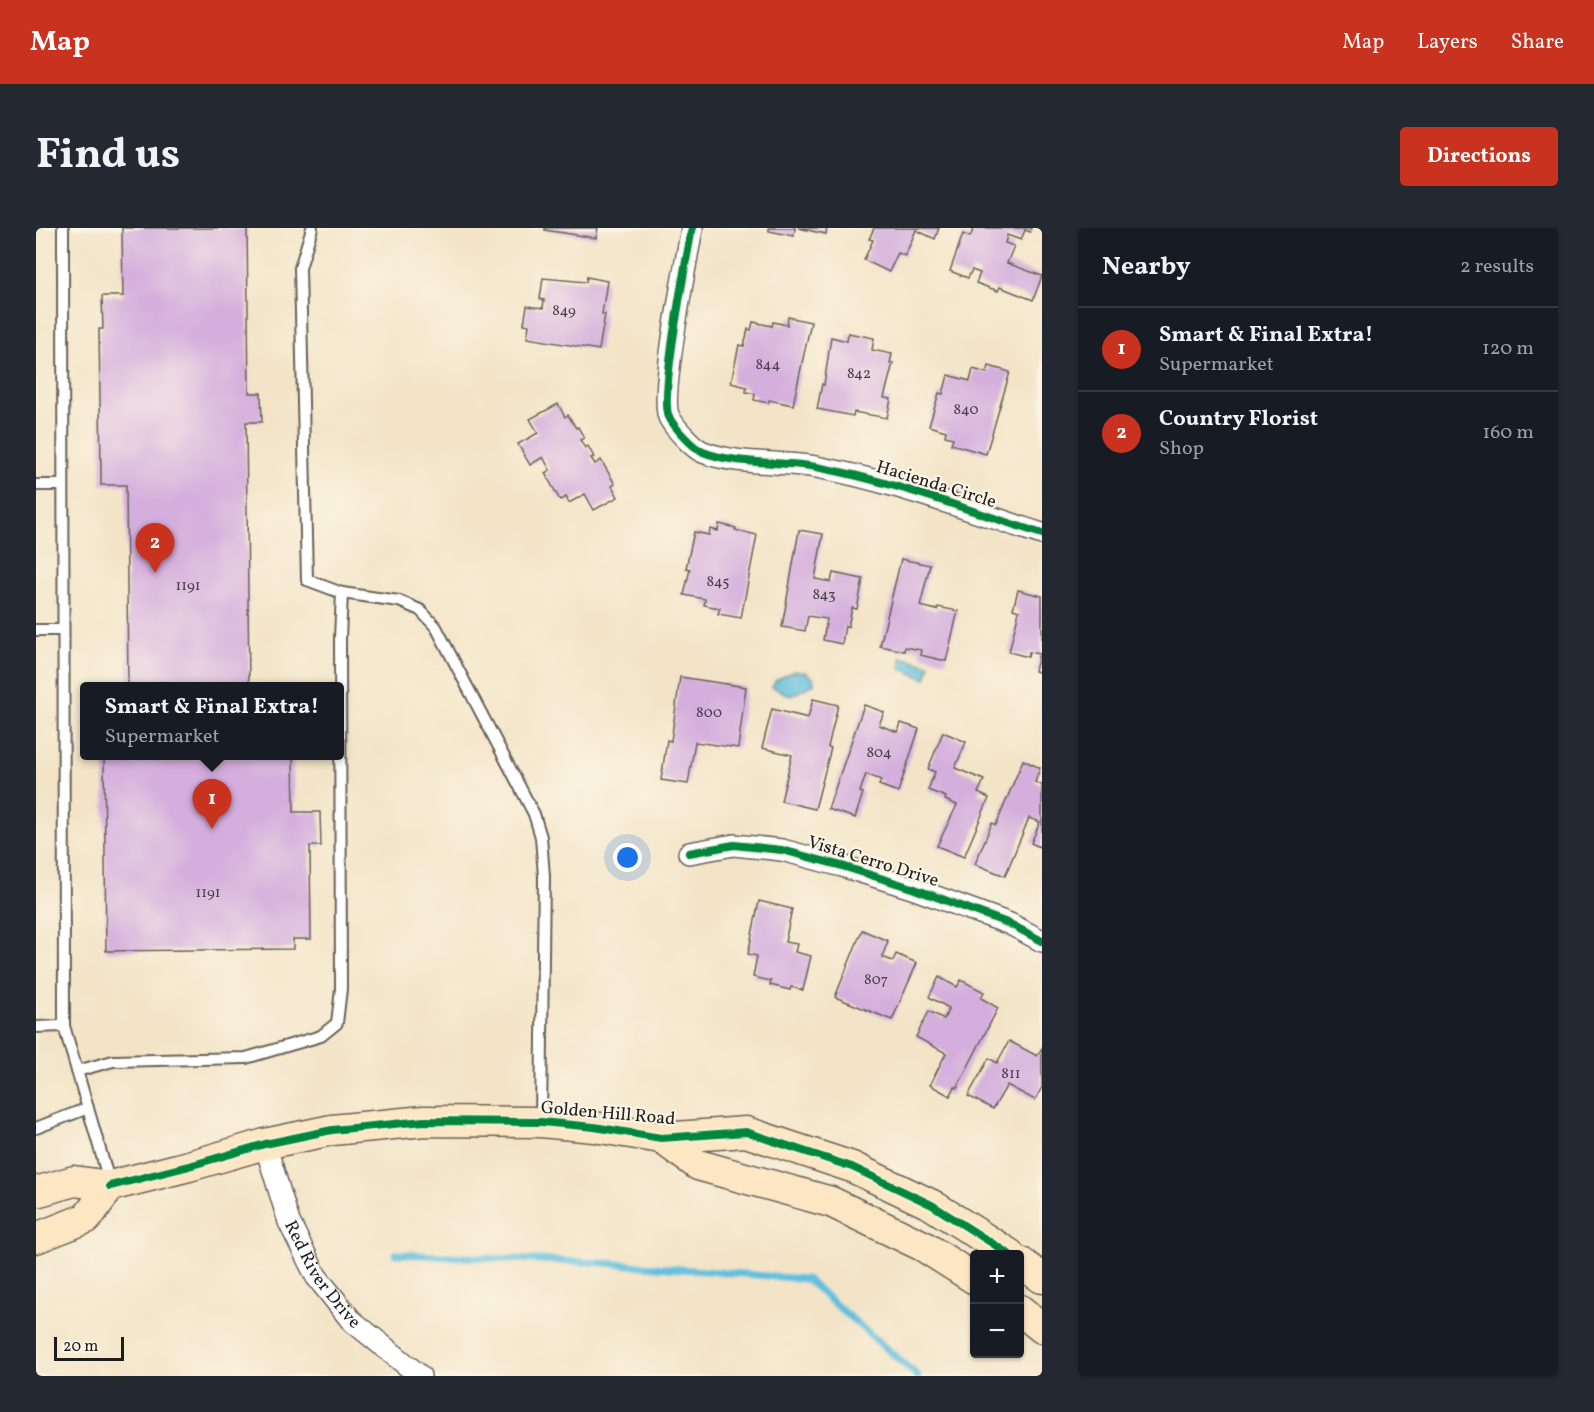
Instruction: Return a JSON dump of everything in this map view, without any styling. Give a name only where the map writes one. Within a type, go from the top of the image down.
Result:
[{"type":"main road","name":"Golden Hill Road","points":[[36,1192],[74,1181],[110,1186],[265,1144],[332,1130],[424,1121],[541,1122],[594,1127],[661,1138],[746,1132],[852,1167],[932,1205],[1003,1250]]},
{"type":"main road","name":"Golden Hill Road","points":[[661,1138],[698,1165],[831,1202],[923,1246],[970,1276]]},
{"type":"main road","points":[[36,1238],[87,1218],[110,1186]]},
{"type":"main road","points":[[1024,1265],[1042,1278]]},
{"type":"main road","points":[[1024,1314],[1042,1328]]},
{"type":"street","name":"Hacienda Circle","points":[[692,228],[670,361],[667,414],[678,430],[702,452],[742,460],[815,467],[888,484],[1042,534]]},
{"type":"street","name":"Vista Cerro Drive","points":[[688,853],[734,845],[782,850],[912,888],[1010,924],[1042,941]]},
{"type":"street","name":"Red River Drive","points":[[265,1144],[289,1222],[316,1276],[351,1320],[420,1376]]},
{"type":"lane","points":[[63,228],[64,1026],[110,1186]]},
{"type":"lane","points":[[312,228],[300,268],[307,580],[342,593],[399,601],[420,610],[436,627],[534,814],[541,837],[544,876],[541,1122]]},
{"type":"lane","points":[[36,485],[63,485]]},
{"type":"lane","points":[[340,682],[342,593]]},
{"type":"lane","points":[[36,630],[63,630]]},
{"type":"lane","points":[[77,1071],[113,1062],[246,1059],[321,1036],[337,1023],[341,989],[340,760]]},
{"type":"lane","points":[[36,1027],[64,1026]]},
{"type":"lane","points":[[36,1128],[88,1108]]},
{"type":"water","points":[[901,657],[930,665],[926,679],[901,669]]},
{"type":"water","points":[[794,671],[805,672],[813,678],[814,684],[791,696],[772,687],[776,680]]},
{"type":"building","points":[[122,228],[247,228],[249,393],[261,393],[262,422],[246,422],[249,682],[128,682],[126,485],[101,485],[99,329],[103,329],[102,296],[123,296]]},
{"type":"building","points":[[545,228],[598,228],[596,238],[545,230]]},
{"type":"building","points":[[769,228],[795,228],[794,236],[769,231]]},
{"type":"building","points":[[798,228],[827,228],[826,234]]},
{"type":"building","points":[[874,228],[939,228],[935,239],[916,230],[905,256],[898,253],[889,272],[864,260],[873,240],[869,239]]},
{"type":"building","points":[[974,228],[1031,228],[1030,232],[1025,230],[1021,240],[1007,235],[1005,243],[1014,246],[1007,263],[1042,276],[1033,300],[1000,287],[998,291],[976,283],[980,273],[972,270],[968,278],[950,271],[963,234],[970,237]]},
{"type":"building","points":[[587,277],[607,281],[602,314],[605,314],[599,350],[527,338],[529,325],[524,324],[527,306],[543,308],[544,300],[540,299],[543,278],[586,282]]},
{"type":"building","points":[[788,317],[811,322],[793,405],[769,400],[768,403],[754,400],[755,394],[746,392],[747,387],[731,383],[739,345],[744,346],[748,329],[751,330],[753,322],[772,326],[773,322],[787,325]]},
{"type":"building","points":[[848,333],[874,338],[872,350],[892,354],[890,363],[893,363],[884,398],[891,399],[887,418],[854,412],[853,416],[817,409],[822,384],[824,385],[831,337],[847,341]]},
{"type":"building","points":[[989,366],[1010,372],[986,454],[951,444],[953,438],[945,436],[946,431],[929,426],[939,393],[943,394],[948,375],[970,381],[973,369],[987,373]]},
{"type":"building","points":[[558,404],[565,417],[568,415],[576,428],[578,427],[584,438],[580,440],[585,448],[588,446],[595,464],[601,460],[615,484],[612,486],[618,497],[594,510],[585,494],[569,503],[566,497],[560,500],[545,473],[550,470],[543,457],[530,465],[518,444],[538,433],[530,419]]},
{"type":"building","points":[[719,524],[757,535],[741,618],[718,614],[720,608],[704,605],[705,599],[684,595],[690,569],[686,568],[694,532],[709,535],[710,529],[718,531]]},
{"type":"building","points":[[799,530],[823,534],[815,579],[831,582],[833,573],[863,579],[857,609],[852,608],[848,627],[845,626],[842,644],[823,640],[827,619],[808,616],[805,631],[782,627]]},
{"type":"building","points":[[901,559],[930,565],[920,606],[958,611],[946,661],[920,655],[921,650],[905,647],[904,651],[880,646]]},
{"type":"building","points":[[1018,590],[1042,596],[1042,673],[1035,671],[1039,654],[1029,652],[1028,657],[1009,652],[1019,611],[1013,609]]},
{"type":"building","points":[[680,677],[746,687],[738,748],[695,742],[688,784],[661,780],[667,740],[671,741]]},
{"type":"building","points":[[813,699],[838,705],[828,747],[831,748],[815,809],[781,801],[792,755],[762,748],[772,709],[808,718]]},
{"type":"building","points":[[864,705],[884,712],[879,725],[898,732],[901,723],[919,729],[898,792],[879,785],[881,780],[866,774],[855,818],[828,809]]},
{"type":"building","points":[[943,732],[966,742],[955,768],[984,780],[978,793],[989,798],[964,857],[937,846],[957,805],[945,800],[946,797],[928,790],[935,772],[928,769]]},
{"type":"building","points":[[104,760],[293,760],[294,812],[320,812],[321,846],[310,846],[311,939],[293,939],[293,949],[106,951]]},
{"type":"building","points":[[1023,760],[1040,768],[1035,782],[1042,785],[1042,848],[1031,843],[1040,822],[1029,818],[1005,876],[975,864],[992,823],[996,825]]},
{"type":"building","points":[[759,901],[792,909],[785,942],[797,944],[795,952],[811,956],[803,990],[791,987],[790,990],[770,985],[771,981],[753,977],[757,956],[748,954]]},
{"type":"building","points":[[862,930],[888,941],[882,957],[893,961],[896,954],[917,963],[892,1020],[835,997]]},
{"type":"building","points":[[939,977],[957,987],[961,980],[984,992],[981,998],[998,1008],[957,1088],[955,1087],[950,1096],[930,1085],[946,1053],[916,1037],[929,1011],[944,1019],[949,1008],[929,997]]},
{"type":"building","points":[[1009,1041],[1037,1056],[1042,1048],[1042,1087],[1035,1100],[1007,1085],[993,1109],[968,1096],[989,1058],[997,1063]]},
{"type":"waterway","points":[[396,1254],[605,1263],[806,1279],[918,1376]]},
{"type":"cycle path","points":[[692,228],[671,356],[667,405],[671,421],[694,446],[703,452],[730,459],[816,467],[873,480],[1042,534]]},
{"type":"cycle path","points":[[689,853],[734,845],[782,850],[912,888],[1010,924],[1042,941]]},
{"type":"cycle path","points":[[110,1186],[265,1144],[332,1130],[424,1121],[541,1122],[594,1127],[661,1138],[746,1132],[852,1167],[932,1205],[1003,1250]]},
{"type":"place","name":"Country Florist","points":[[155,573]]},
{"type":"place","name":"Smart & Final Extra!","points":[[212,829]]}]
